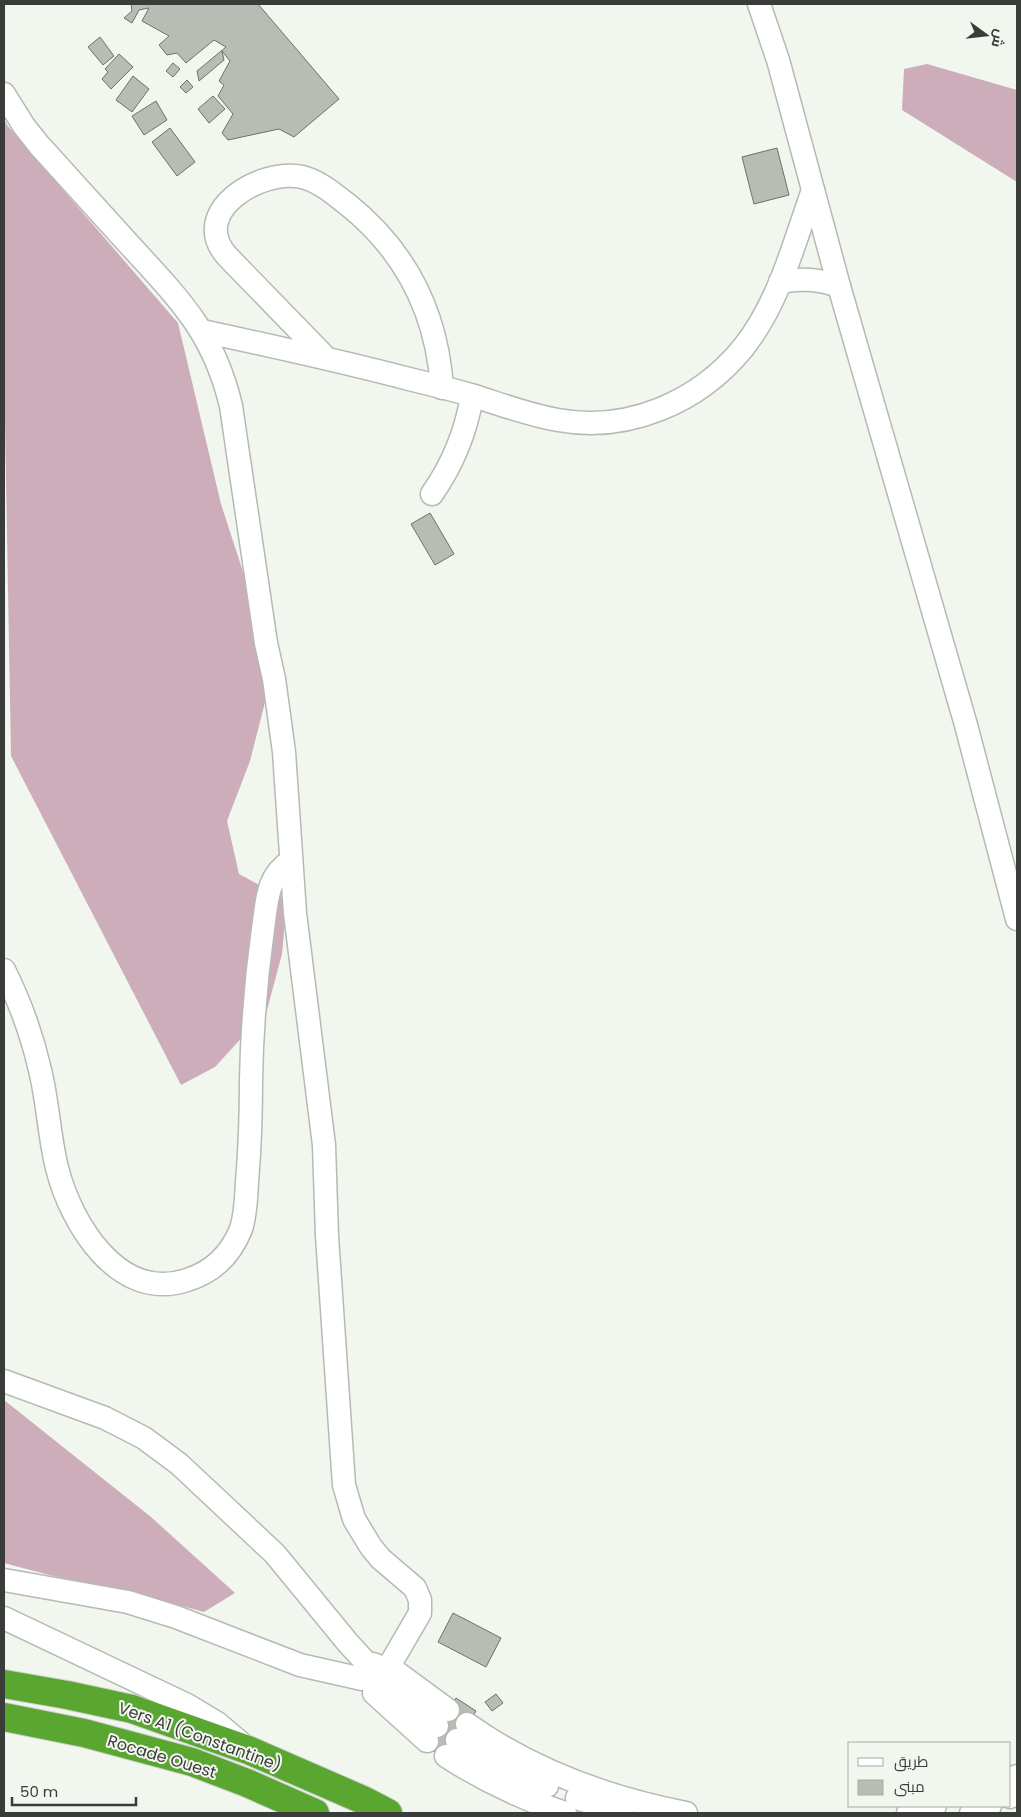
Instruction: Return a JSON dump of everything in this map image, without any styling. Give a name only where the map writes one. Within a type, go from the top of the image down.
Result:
[{"type":"highway","name":"Vers A1 (Constantine)","points":[[4,1684],[132,1709],[248,1750],[388,1813]]},
{"type":"highway","name":"Rocade Ouest","points":[[4,1717],[84,1732],[192,1762],[247,1783],[315,1813]]},
{"type":"lane","points":[[759,4],[778,60],[839,286],[966,725],[1017,919]]},
{"type":"lane","points":[[4,94],[24,126],[39,145],[179,299],[202,331],[220,368],[226,386],[232,413],[266,644],[280,715],[288,788],[291,861],[300,965],[324,1144],[327,1236],[344,1485],[354,1519],[371,1547],[381,1559],[415,1588],[420,1600],[420,1613],[417,1620],[388,1668]]},
{"type":"lane","points":[[325,357],[227,256],[218,243],[216,228],[225,206],[242,191],[264,179],[290,176],[303,177],[321,185],[354,210],[382,238],[406,270],[425,305],[437,344],[442,388]]},
{"type":"lane","points":[[202,331],[325,357],[539,416],[582,423],[626,419],[655,411],[689,396],[707,384],[743,348],[758,328],[770,306],[813,190]]},
{"type":"lane","points":[[780,282],[810,279],[839,286]]},
{"type":"lane","points":[[432,494],[443,479],[459,446],[472,396]]},
{"type":"lane","points":[[4,970],[10,997],[34,1046],[41,1074],[57,1169],[81,1226],[104,1258],[117,1269],[132,1277],[148,1282],[165,1284],[182,1282],[198,1276],[213,1268],[225,1256],[235,1242],[242,1226],[250,1143],[254,1020],[262,934],[271,884],[278,870],[291,861]]},
{"type":"lane","points":[[4,1381],[105,1418],[144,1438],[179,1464],[275,1554],[364,1671],[437,1726],[409,1680],[388,1668],[364,1671],[300,1665],[176,1617],[128,1602],[4,1580]]},
{"type":"lane","points":[[4,1618],[187,1705],[217,1723],[248,1750]]},
{"type":"lane","points":[[457,1740],[482,1778],[518,1795],[564,1813]]},
{"type":"lane","points":[[457,1740],[492,1761],[517,1773],[582,1800],[621,1813]]},
{"type":"lane","points":[[457,1740],[500,1746],[555,1774],[613,1794],[686,1813]]},
{"type":"lane","points":[[908,1813],[931,1807]]},
{"type":"lane","points":[[971,1813],[987,1807]]},
{"type":"shaded area","points":[[927,64],[1017,90],[1017,182],[902,110],[904,69]]},
{"type":"shaded area","points":[[4,119],[7,125],[178,323],[221,504],[274,667],[250,761],[227,821],[239,874],[287,900],[282,954],[267,1010],[215,1067],[181,1085],[11,756],[4,422]]},
{"type":"shaded area","points":[[4,1400],[151,1517],[235,1593],[204,1612],[123,1590],[53,1576],[4,1563]]},
{"type":"building","points":[[131,4],[258,4],[339,99],[294,137],[279,129],[228,140],[222,133],[233,114],[218,96],[224,85],[219,81],[230,61],[222,51],[224,60],[199,81],[197,71],[226,47],[214,40],[186,63],[177,53],[167,55],[159,45],[169,36],[142,21],[149,8],[139,10],[132,23],[124,18],[132,11]]},
{"type":"building","points":[[100,37],[114,56],[103,65],[88,47]]},
{"type":"building","points":[[119,54],[133,67],[111,89],[102,79],[108,72],[105,69]]},
{"type":"building","points":[[173,63],[180,69],[173,77],[166,71]]},
{"type":"building","points":[[133,76],[149,89],[132,112],[116,100]]},
{"type":"building","points":[[187,80],[193,87],[186,93],[180,87]]},
{"type":"building","points":[[213,96],[225,109],[209,123],[198,109]]},
{"type":"building","points":[[156,101],[167,120],[144,135],[132,116]]},
{"type":"building","points":[[170,128],[195,162],[177,176],[152,142]]},
{"type":"building","points":[[777,148],[789,195],[754,204],[742,157]]},
{"type":"building","points":[[430,513],[454,554],[435,565],[411,524]]},
{"type":"building","points":[[453,1613],[501,1638],[486,1667],[438,1642]]},
{"type":"building","points":[[496,1694],[503,1703],[492,1711],[485,1702]]},
{"type":"building","points":[[456,1698],[476,1711],[445,1759],[424,1745]]}]
